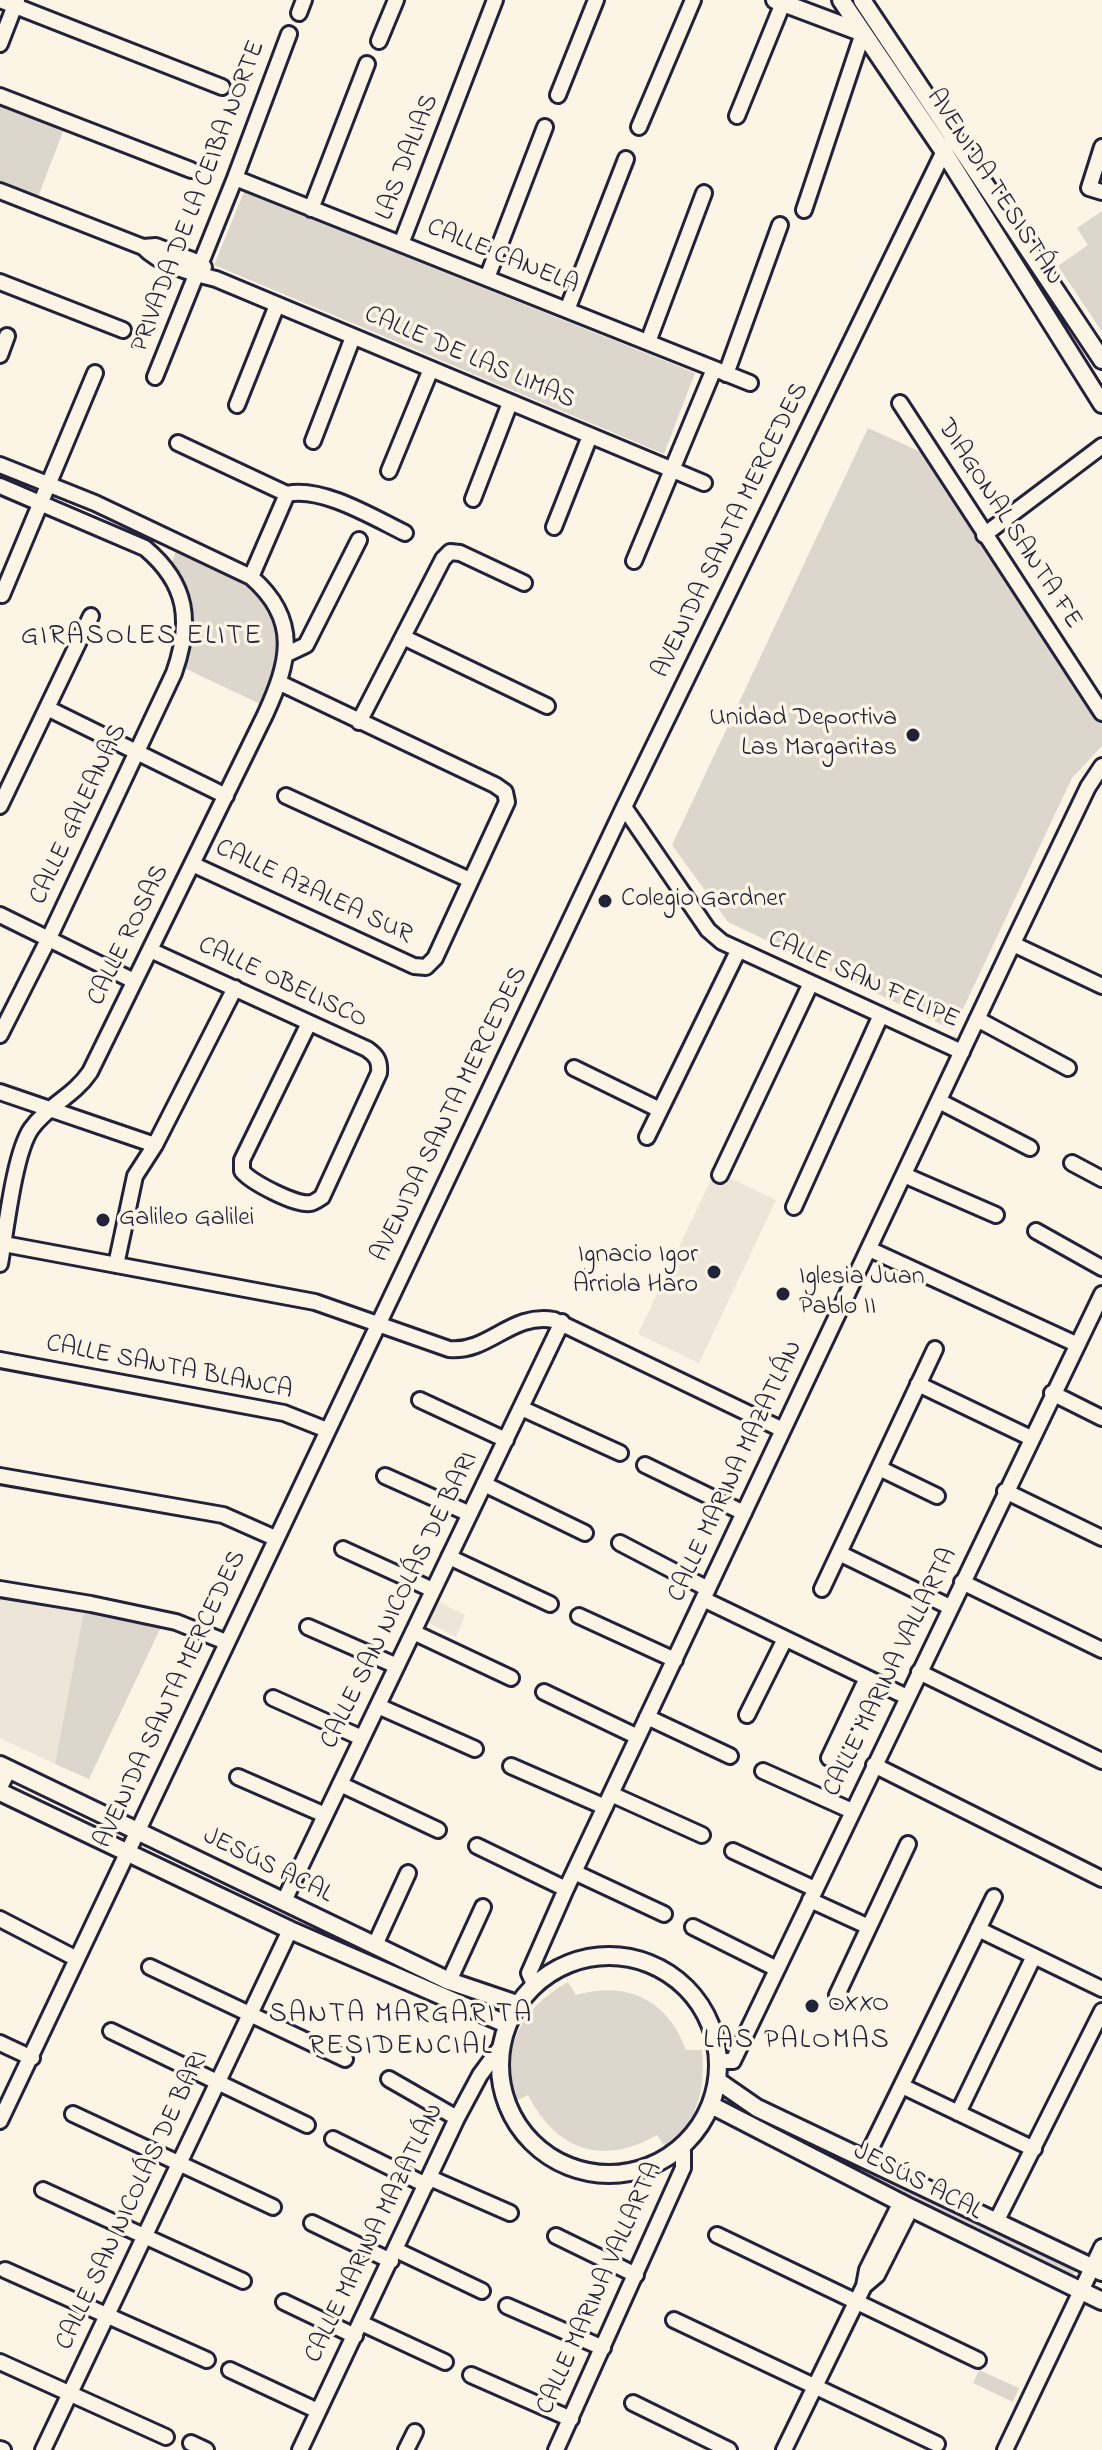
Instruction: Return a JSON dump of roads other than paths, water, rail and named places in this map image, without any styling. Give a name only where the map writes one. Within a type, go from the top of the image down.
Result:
[{"type":"street","points":[[0,0],[16,3],[222,87]]},
{"type":"street","points":[[379,41],[396,0]]},
{"type":"street","name":"LAS DALIAS","points":[[401,244],[495,0]]},
{"type":"street","points":[[558,95],[596,0]]},
{"type":"street","points":[[639,127],[693,0]]},
{"type":"street","name":"AVENIDA TESISTÁN","points":[[862,0],[1102,360]]},
{"type":"street","points":[[737,116],[779,1],[894,45]]},
{"type":"street","points":[[839,1],[873,16]]},
{"type":"street","name":"AVENIDA TESISTÁN","points":[[839,1],[944,152],[1102,404]]},
{"type":"street","points":[[0,44],[16,3]]},
{"type":"street","points":[[804,210],[863,33]]},
{"type":"street","name":"PRIVADA DE LA CEIBA NORTE","points":[[155,377],[289,34]]},
{"type":"street","points":[[311,209],[367,64]]},
{"type":"street","points":[[0,96],[191,170]]},
{"type":"street","points":[[487,278],[545,127]]},
{"type":"street","name":"AVENIDA SANTA MERCEDES","points":[[0,2121],[624,807],[953,133]]},
{"type":"street","points":[[1095,190],[1102,147]]},
{"type":"street","points":[[567,310],[626,159]]},
{"type":"street","name":"CALLE CANELA","points":[[235,178],[750,383]]},
{"type":"street","name":"CALLE DE LAS LIMAS","points":[[0,191],[143,247],[156,246],[216,279],[704,483]]},
{"type":"street","points":[[648,342],[704,193]]},
{"type":"street","points":[[634,561],[671,470],[720,371],[780,225]]},
{"type":"street","points":[[0,282],[123,330]]},
{"type":"street","points":[[237,405],[277,305]]},
{"type":"street","points":[[0,355],[7,336]]},
{"type":"street","points":[[313,441],[353,337]]},
{"type":"street","points":[[389,471],[431,369]]},
{"type":"street","points":[[2,595],[95,373]]},
{"type":"street","points":[[473,499],[510,403]]},
{"type":"street","name":"DIAGONAL SANTA FE","points":[[900,403],[1102,713]]},
{"type":"street","points":[[554,527],[590,436]]},
{"type":"street","points":[[178,443],[287,494],[313,494],[405,533]]},
{"type":"street","points":[[984,535],[1102,446]]},
{"type":"street","points":[[0,465],[171,537],[251,577],[287,494]]},
{"type":"street","points":[[0,486],[41,502]]},
{"type":"street","name":"CALLE GALEANAS","points":[[0,1035],[136,753],[181,654],[185,634],[184,611],[173,578],[163,563],[145,548],[41,502]]},
{"type":"street","points":[[287,654],[306,645],[359,540]]},
{"type":"street","points":[[359,722],[443,559],[450,552],[460,553],[524,583]]},
{"type":"street","name":"CALLE ROSAS","points":[[0,1264],[25,1139],[38,1120],[81,1085],[90,1072],[280,683],[287,654],[282,617],[263,587],[251,577]]},
{"type":"street","points":[[0,806],[91,616]]},
{"type":"street","points":[[403,637],[547,706]]},
{"type":"street","points":[[280,683],[495,785],[505,792],[507,802],[470,880],[286,796]]},
{"type":"street","points":[[47,708],[226,796]]},
{"type":"street","name":"CALLE MARINA MAZATLÁN","points":[[534,1984],[529,1973],[566,1889],[977,1019],[1088,787],[1102,766]]},
{"type":"street","name":"CALLE SAN FELIPE","points":[[624,807],[708,930],[738,951],[962,1052]]},
{"type":"street","name":"CALLE AZALEA SUR","points":[[192,864],[414,966],[426,967],[435,958],[470,880]]},
{"type":"street","points":[[0,915],[134,981]]},
{"type":"street","points":[[1013,944],[1102,986]]},
{"type":"street","name":"CALLE OBELISCO","points":[[150,950],[235,988],[309,1023],[375,1055],[380,1063],[379,1073],[322,1197],[312,1203],[300,1203],[249,1179],[242,1171],[242,1160],[309,1023]]},
{"type":"street","points":[[647,1137],[738,951]]},
{"type":"street","points":[[720,1175],[811,983]]},
{"type":"street","points":[[116,1265],[135,1176],[155,1145],[235,988]]},
{"type":"street","points":[[794,1207],[881,1015]]},
{"type":"street","points":[[977,1019],[1068,1068]]},
{"type":"street","points":[[574,1068],[660,1110]]},
{"type":"street","points":[[0,1092],[155,1145]]},
{"type":"street","points":[[939,1101],[1030,1148]]},
{"type":"street","points":[[1072,1163],[1102,1179]]},
{"type":"street","points":[[904,1175],[996,1215]]},
{"type":"street","points":[[1036,1231],[1102,1268]]},
{"type":"street","points":[[4,1244],[315,1302],[449,1349],[461,1350],[530,1319],[562,1322],[783,1430]]},
{"type":"street","points":[[869,1249],[1076,1344]]},
{"type":"street","name":"CALLE MARINA VALLARTA","points":[[719,2061],[733,2061],[1052,1393],[1101,1297]]},
{"type":"street","name":"CALLE SAN NICOLÁS DE BARI","points":[[284,1901],[562,1322]]},
{"type":"street","points":[[822,1589],[935,1349]]},
{"type":"street","name":"CALLE SANTA BLANCA","points":[[0,1360],[284,1413],[327,1430]]},
{"type":"street","points":[[918,1384],[1031,1438]]},
{"type":"street","points":[[1052,1393],[1102,1418]]},
{"type":"street","points":[[420,1400],[506,1440]]},
{"type":"street","points":[[521,1408],[620,1453]]},
{"type":"street","points":[[645,1465],[744,1513]]},
{"type":"street","points":[[879,1468],[937,1496]]},
{"type":"street","points":[[0,1476],[223,1515],[275,1538]]},
{"type":"street","points":[[385,1476],[470,1514]]},
{"type":"street","points":[[484,1484],[585,1533]]},
{"type":"street","points":[[1005,1491],[1102,1538]]},
{"type":"street","points":[[620,1543],[785,1639],[907,1697]]},
{"type":"street","points":[[343,1549],[433,1590]]},
{"type":"street","points":[[839,1553],[950,1607]]},
{"type":"street","points":[[449,1557],[550,1604]]},
{"type":"street","points":[[962,1582],[1102,1650]]},
{"type":"street","points":[[0,1589],[176,1622],[226,1642]]},
{"type":"street","points":[[579,1616],[675,1660]]},
{"type":"street","points":[[308,1627],[397,1666]]},
{"type":"street","points":[[413,1632],[511,1678]]},
{"type":"street","points":[[747,1715],[785,1639]]},
{"type":"street","points":[[919,1672],[1102,1761]]},
{"type":"street","points":[[829,1758],[867,1678]]},
{"type":"street","points":[[544,1692],[638,1737]]},
{"type":"street","points":[[273,1698],[362,1738]]},
{"type":"street","points":[[378,1706],[475,1749]]},
{"type":"street","points":[[647,1717],[730,1756]]},
{"type":"street","points":[[874,1765],[1102,1879]]},
{"type":"street","points":[[511,1766],[702,1835]]},
{"type":"street","points":[[0,1789],[4,1767]]},
{"type":"street","name":"JESÚS ACAL","points":[[4,1767],[449,1981],[517,2004]]},
{"type":"street","points":[[763,1771],[852,1811]]},
{"type":"street","points":[[238,1777],[325,1815]]},
{"type":"street","points":[[340,1784],[438,1830]]},
{"type":"street","name":"JESÚS ACAL","points":[[0,1789],[290,1930],[506,2024]]},
{"type":"street","points":[[837,1995],[908,1844]]},
{"type":"street","points":[[477,1846],[566,1889]]},
{"type":"street","points":[[733,1851],[869,1927]]},
{"type":"street","points":[[574,1872],[664,1914]]},
{"type":"street","points":[[375,1945],[408,1873]]},
{"type":"street","points":[[866,2158],[994,1897]]},
{"type":"street","points":[[449,1981],[483,1907]]},
{"type":"street","points":[[0,1919],[77,1959]]},
{"type":"street","points":[[693,1927],[777,1969]]},
{"type":"street","points":[[978,1929],[1100,1988]]},
{"type":"street","name":"CALLE SAN NICOLÁS DE BARI","points":[[43,2450],[290,1930]]},
{"type":"street","points":[[598,1956],[634,1958],[667,1972],[694,1996],[712,2026],[719,2061],[718,2081],[711,2105],[699,2127],[683,2146],[655,2164],[623,2173],[589,2172],[557,2161],[530,2141],[510,2113],[500,2081],[500,2048],[506,2024],[517,2004],[534,1984],[564,1965],[598,1956]]},
{"type":"street","points":[[958,2113],[1034,1956]]},
{"type":"street","points":[[150,1967],[345,2059]]},
{"type":"street","points":[[996,2222],[1102,2011]]},
{"type":"street","points":[[111,2031],[307,2125]]},
{"type":"street","points":[[0,2043],[32,2058]]},
{"type":"street","name":"CALLE MARINA MAZATLÁN","points":[[307,2448],[318,2411],[457,2118],[480,2075],[500,2048]]},
{"type":"street","points":[[389,2079],[457,2118]]},
{"type":"street","name":"JESÚS ACAL","points":[[718,2081],[757,2108],[1097,2270]]},
{"type":"street","points":[[902,2086],[1034,2149]]},
{"type":"street","name":"JESÚS ACAL","points":[[711,2105],[1102,2301]]},
{"type":"street","points":[[73,2114],[273,2207]]},
{"type":"street","points":[[333,2139],[428,2182],[510,2213]]},
{"type":"street","name":"CALLE MARINA VALLARTA","points":[[556,2450],[683,2168],[683,2146]]},
{"type":"street","points":[[43,2190],[243,2281]]},
{"type":"street","points":[[784,2450],[864,2286],[867,2270],[906,2205]]},
{"type":"street","points":[[312,2223],[482,2291]]},
{"type":"street","points":[[717,2235],[978,2360]]},
{"type":"street","points":[[556,2236],[636,2275]]},
{"type":"street","points":[[1005,2450],[1081,2291],[1097,2270],[1102,2247]]},
{"type":"street","points":[[5,2270],[207,2360]]},
{"type":"street","points":[[284,2302],[445,2362]]},
{"type":"street","points":[[507,2306],[603,2348]]},
{"type":"street","points":[[674,2320],[937,2444]]},
{"type":"street","points":[[0,2362],[166,2437]]},
{"type":"street","points":[[230,2370],[318,2411]]},
{"type":"street","points":[[471,2375],[571,2419]]},
{"type":"street","points":[[633,2403],[729,2450]]},
{"type":"street","points":[[406,2450],[415,2432]]},
{"type":"street","points":[[191,2443],[206,2450]]},
{"type":"place","name":"Unidad Deportiva Las Margaritas","points":[[913,735]]},
{"type":"place","name":"Colegio Gardner","points":[[605,901]]},
{"type":"place","name":"Galileo Galilei","points":[[103,1220]]},
{"type":"place","name":"Ignacio Igor Arriola Haro","points":[[714,1272]]},
{"type":"place","name":"Iglesia Juan Pablo II","points":[[783,1294]]},
{"type":"place","name":"OXXO","points":[[812,2006]]},
{"type":"district","name":"GIRASOLES ELITE","points":[[142,638]]},
{"type":"district","name":"SANTA MARGARITA RESIDENCIAL","points":[[401,2032]]},
{"type":"district","name":"LAS PALOMAS","points":[[797,2042]]}]
